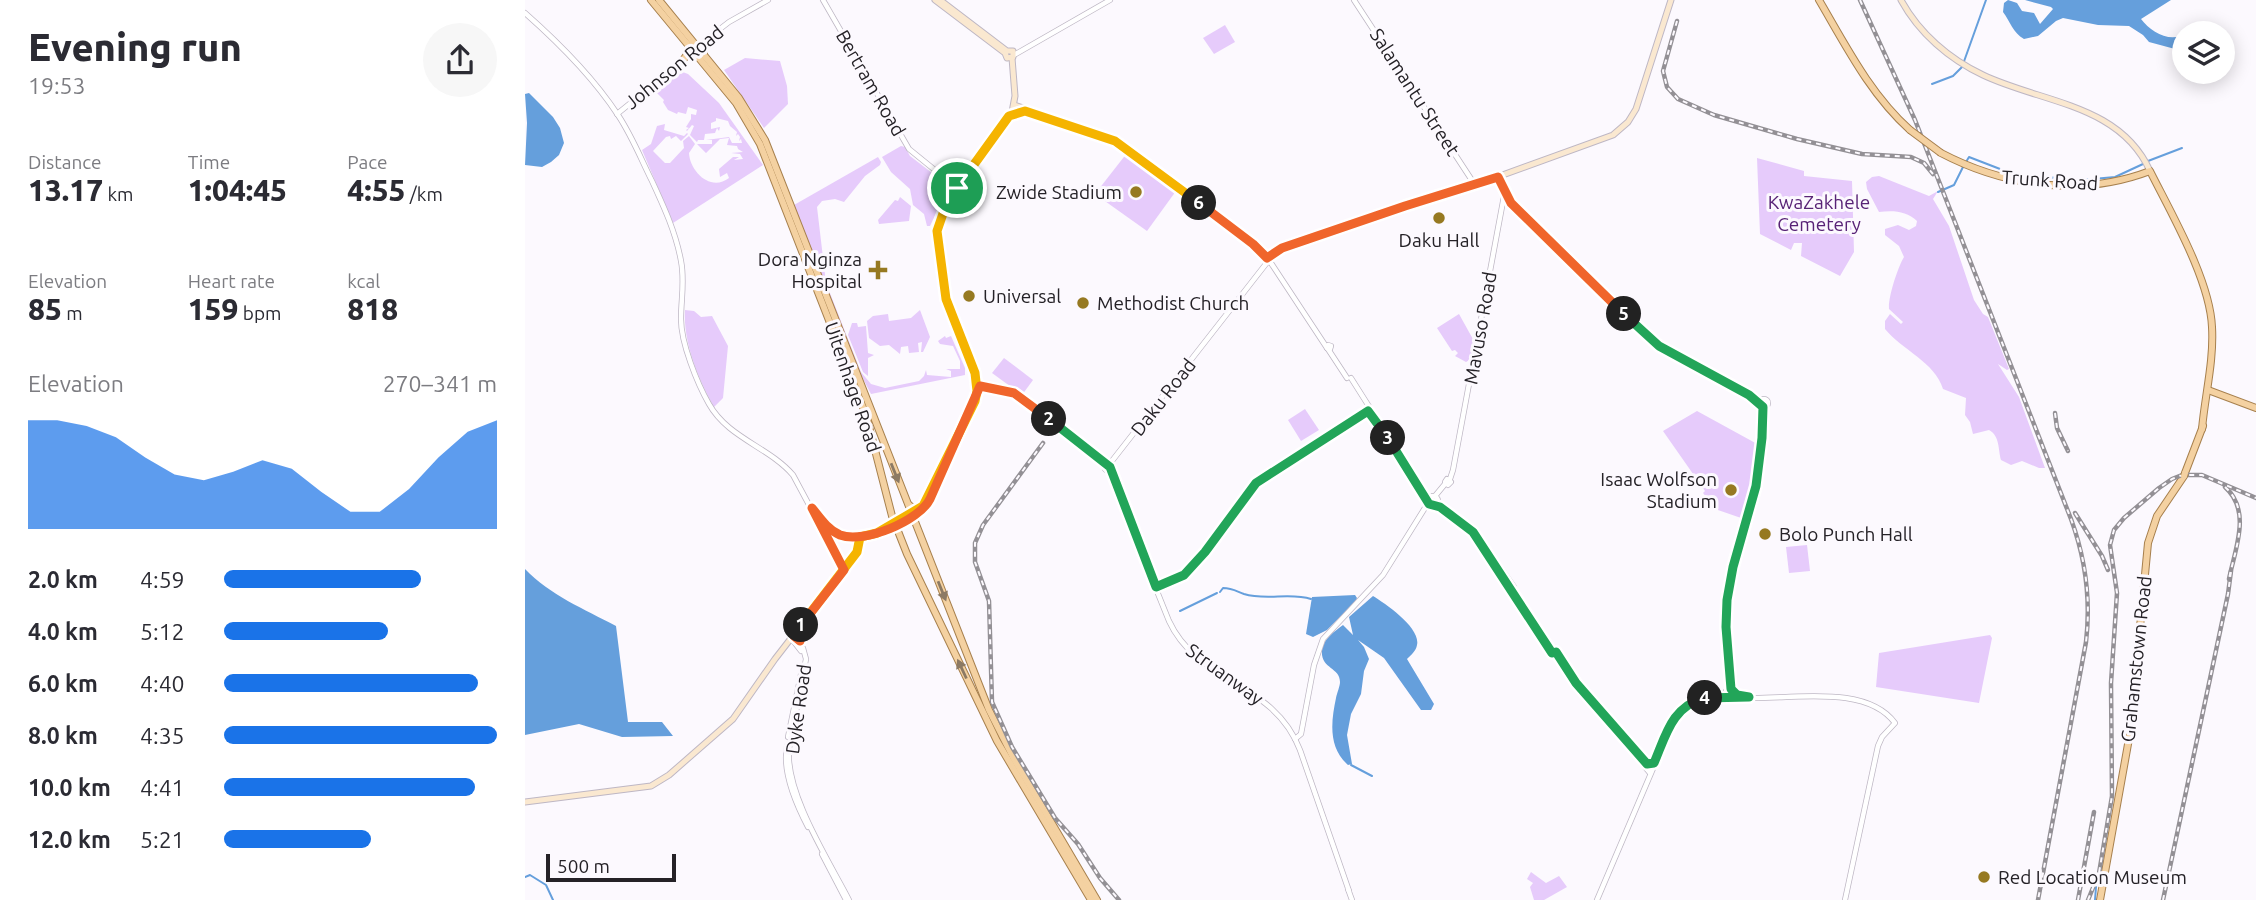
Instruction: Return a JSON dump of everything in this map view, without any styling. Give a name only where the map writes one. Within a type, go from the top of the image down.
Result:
[{"type":"main road","name":"Uitenhage Road","points":[[651,0],[696,50],[736,103],[763,151],[866,415],[893,525],[992,730],[1091,900]]},
{"type":"main road","name":"Uitenhage Road","points":[[659,0],[690,43]]},
{"type":"main road","points":[[525,802],[643,788],[663,780],[733,719],[859,550],[860,537],[877,533],[927,505],[975,401],[979,385],[946,299],[938,241],[939,222],[947,202],[1009,116],[1013,104],[1009,55],[937,0]]},
{"type":"main road","name":"Daku Road","points":[[1269,258],[1284,250],[1435,196],[1475,185],[1606,139],[1628,122],[1638,104],[1671,0]]},
{"type":"main road","name":"Trunk Road","points":[[1819,0],[1876,94],[1910,130],[1941,153],[1982,172],[2026,183],[2095,186],[2150,171]]},
{"type":"main road","name":"Grahamstown Road","points":[[1901,0],[1928,37],[1966,67],[1990,79],[2106,120],[2136,146],[2204,284],[2210,306],[2213,336],[2202,429],[2184,474],[2157,516],[2148,543],[2130,733],[2100,900]]},
{"type":"main road","points":[[683,60],[690,43],[706,41]]},
{"type":"main road","points":[[704,55],[706,41]]},
{"type":"main road","name":"Uitenhage Road","points":[[696,50],[704,55],[739,98],[765,140],[908,503],[916,513],[916,524],[1000,733],[1097,900]]},
{"type":"main road","points":[[993,139],[1013,104]]},
{"type":"main road","points":[[1013,104],[1116,138],[1269,258]]},
{"type":"main road","points":[[1009,116],[1023,109]]},
{"type":"main road","points":[[2134,177],[2148,176],[2155,181]]},
{"type":"main road","points":[[2208,390],[2256,408]]},
{"type":"main road","points":[[785,647],[799,643],[802,624]]},
{"type":"street","name":"Johnson Road","points":[[618,114],[729,22],[768,0]]},
{"type":"street","name":"Bertram Road","points":[[823,0],[909,149],[957,188]]},
{"type":"street","points":[[1009,55],[1110,0]]},
{"type":"street","name":"Salamantu Street","points":[[1355,0],[1475,185]]},
{"type":"street","points":[[525,13],[562,47],[618,114],[632,138],[663,205],[677,245],[683,273],[683,334],[706,401],[724,424],[788,468],[797,480],[844,570]]},
{"type":"street","name":"Mavuso Road","points":[[1295,739],[1301,734],[1320,644],[1383,575],[1425,510],[1447,483],[1453,470],[1502,203],[1503,193],[1498,177]]},
{"type":"street","points":[[1503,193],[1656,344],[1749,395],[1762,405],[1763,425],[1754,495],[1729,585],[1726,627],[1730,693]]},
{"type":"street","points":[[1502,203],[1510,202]]},
{"type":"street","points":[[1269,258],[1420,485],[1433,501],[1472,527],[1579,687],[1652,769]]},
{"type":"street","name":"Daku Road","points":[[1109,469],[1269,258]]},
{"type":"street","name":"Struanway","points":[[979,385],[1017,394],[1109,469],[1172,628],[1192,654],[1273,708],[1295,739],[1352,900]]},
{"type":"street","points":[[1156,587],[1184,575],[1205,552],[1256,483],[1370,410]]},
{"type":"street","points":[[812,508],[835,532],[846,537],[860,537]]},
{"type":"street","name":"Dyke Road","points":[[793,637],[799,643],[803,663],[791,719],[786,760],[796,802],[848,900]]},
{"type":"street","points":[[1554,652],[1579,687],[1652,769]]},
{"type":"street","points":[[1597,900],[1676,715],[1691,703],[1730,693],[1749,697],[1835,697],[1875,707],[1891,717],[1895,723],[1882,737],[1877,750],[1845,900]]},
{"type":"green space","points":[[1225,25],[1235,42],[1214,54],[1203,38]]},
{"type":"green space","points":[[745,58],[780,61],[787,86],[788,104],[764,128],[724,70]]},
{"type":"green space","points":[[680,71],[688,74],[719,103],[763,165],[673,223],[642,150],[651,144],[657,126],[665,124],[664,130],[684,136],[688,134],[681,141],[676,136],[671,139],[670,136],[666,137],[653,151],[665,163],[670,163],[684,148],[683,141],[689,136],[695,144],[689,153],[693,167],[709,181],[722,182],[729,178],[727,173],[720,177],[719,169],[733,157],[739,157],[734,160],[743,159],[740,154],[731,153],[743,152],[737,146],[727,145],[729,138],[720,139],[706,153],[697,144],[712,144],[712,140],[706,140],[729,137],[732,143],[742,143],[728,121],[716,118],[716,121],[711,123],[711,129],[720,127],[719,131],[717,128],[715,133],[705,134],[704,140],[697,142],[690,135],[694,126],[687,131],[689,128],[686,127],[691,114],[696,115],[697,110],[688,107],[686,114],[677,114],[668,110],[664,100],[654,90]]},
{"type":"green space","points":[[901,146],[949,186],[930,226],[927,226],[924,214],[913,205],[910,189],[891,172],[882,157]]},
{"type":"green space","name":"Zwide Stadium","points":[[1127,153],[1176,191],[1147,231],[1095,194]]},
{"type":"green space","points":[[878,157],[880,165],[865,176],[844,202],[835,199],[822,201],[817,207],[826,283],[861,372],[871,384],[885,388],[919,381],[926,370],[927,375],[951,377],[951,371],[946,369],[960,369],[960,361],[953,346],[940,344],[938,341],[945,336],[951,336],[965,368],[965,375],[871,394],[862,377],[794,205]]},
{"type":"green space","name":"KwaZakhele Cemetery","points":[[1757,158],[1804,171],[1804,176],[1852,181],[1854,252],[1840,276],[1801,256],[1802,243],[1794,243],[1791,250],[1760,234]]},
{"type":"green space","points":[[1879,176],[1929,196],[1938,191],[1933,199],[1949,226],[1974,300],[1988,317],[2009,369],[1998,364],[2019,397],[2045,468],[2022,461],[2011,465],[2001,460],[1997,439],[1993,433],[1989,430],[1973,434],[1965,415],[1966,398],[1943,389],[1933,371],[1885,329],[1885,321],[1890,314],[1901,324],[1903,322],[1889,309],[1894,282],[1904,257],[1899,246],[1885,235],[1885,229],[1898,225],[1909,230],[1916,226],[1917,221],[1899,212],[1879,212],[1866,182]]},
{"type":"green space","points":[[900,197],[911,206],[909,221],[879,224],[878,220]]},
{"type":"green space","points":[[685,310],[694,311],[701,317],[712,316],[728,346],[723,398],[714,407],[693,360],[686,335]]},
{"type":"green space","points":[[920,310],[930,337],[923,352],[922,342],[918,343],[919,352],[909,353],[908,346],[901,347],[900,354],[889,345],[880,346],[869,338],[867,321],[873,316],[888,314],[889,321],[911,318]]},
{"type":"green space","points":[[1459,314],[1474,341],[1471,359],[1466,362],[1455,356],[1458,353],[1452,351],[1437,328]]},
{"type":"green space","points":[[852,323],[857,323],[858,327],[866,326],[868,353],[874,355],[868,358],[868,376],[863,372],[848,335]]},
{"type":"green space","points":[[1004,358],[1033,380],[1022,395],[992,373]]},
{"type":"green space","points":[[1305,409],[1319,430],[1301,441],[1288,420]]},
{"type":"green space","points":[[1697,411],[1759,445],[1747,518],[1715,509],[1663,431]]},
{"type":"green space","points":[[1807,545],[1810,571],[1789,573],[1786,547]]},
{"type":"green space","points":[[1990,635],[1992,638],[1979,703],[1876,687],[1879,653]]},
{"type":"green space","points":[[1531,872],[1546,883],[1559,876],[1567,887],[1544,900],[1534,900],[1530,887],[1533,883],[1527,879]]},
{"type":"water","points":[[2008,0],[2017,3],[2022,11],[2034,13],[2040,24],[2053,9],[2025,0],[2171,0],[2141,19],[2159,34],[2172,37],[2172,48],[2149,42],[2129,26],[2098,25],[2063,18],[2038,36],[2024,39],[2014,30],[2003,12],[2004,3]]},
{"type":"water","points":[[529,93],[553,117],[560,128],[564,143],[559,155],[542,167],[525,165],[525,94]]},
{"type":"water","points":[[525,569],[556,594],[616,626],[628,722],[662,722],[673,736],[622,737],[579,724],[525,735]]},
{"type":"water","points":[[1355,595],[1355,602],[1327,630],[1313,637],[1306,634],[1312,597]]},
{"type":"water","points":[[1373,596],[1401,617],[1414,631],[1417,645],[1407,659],[1434,704],[1431,710],[1421,710],[1384,658],[1358,640],[1369,659],[1364,671],[1361,694],[1351,714],[1347,735],[1352,764],[1348,765],[1337,750],[1333,734],[1339,677],[1324,661],[1322,650],[1327,639],[1343,625],[1353,635],[1349,617]]},
{"type":"waterway","points":[[1932,84],[1953,76],[1962,67],[1986,0]]},
{"type":"waterway","points":[[2148,161],[2182,148]]},
{"type":"waterway","points":[[1966,162],[1969,157],[2013,174],[2082,180],[2115,177],[2143,164]]},
{"type":"waterway","points":[[1938,192],[1954,185],[1963,167]]},
{"type":"waterway","points":[[1220,592],[1226,588],[1252,596],[1295,596],[1311,599]]},
{"type":"waterway","points":[[1180,611],[1217,593]]},
{"type":"waterway","points":[[1351,765],[1372,776]]},
{"type":"waterway","points":[[525,877],[530,875],[546,885],[553,900]]},
{"type":"waterway","points":[[2095,900],[2096,887]]},
{"type":"railway","points":[[1860,0],[1915,120],[2071,519],[2084,565],[2088,610],[2086,642],[2038,900]]},
{"type":"railway","points":[[1677,21],[1663,71],[1667,87],[1678,99],[1714,115],[1797,139],[1862,154],[1911,157],[1924,163],[1933,174]]},
{"type":"railway","points":[[2055,413],[2057,428],[2068,451]]},
{"type":"railway","points":[[1043,443],[983,525],[975,543],[975,562],[989,601],[992,702],[1012,747],[1055,818],[1078,844],[1100,878],[1119,900]]},
{"type":"railway","points":[[2088,900],[2099,873],[2112,796],[2111,683],[2117,593],[2110,545],[2114,530],[2159,488],[2182,475],[2202,475],[2256,498]]},
{"type":"railway","points":[[2225,487],[2238,507],[2240,519],[2229,579]]},
{"type":"railway","points":[[2075,513],[2108,570]]},
{"type":"railway","points":[[2163,900],[2231,571]]},
{"type":"railway","points":[[2078,900],[2094,812]]},
{"type":"place","name":"Zwide Stadium","points":[[1136,192]]},
{"type":"place","name":"Daku Hall","points":[[1439,218]]},
{"type":"place","name":"Dora Nginza Hospital","points":[[878,270]]},
{"type":"place","name":"Universal","points":[[969,296]]},
{"type":"place","name":"Methodist Church","points":[[1083,303]]},
{"type":"place","name":"Isaac Wolfson Stadium","points":[[1731,490]]},
{"type":"place","name":"Bolo Punch Hall","points":[[1765,534]]},
{"type":"place","name":"Red Location Museum","points":[[1984,877]]},
{"type":"route","points":[[957,188],[947,202],[937,231],[943,286],[975,373],[977,391],[975,401],[965,423],[954,443],[950,452],[945,460],[923,506],[918,510],[888,526],[877,533],[860,537],[857,552],[844,570],[802,624],[794,636],[800,641],[802,624],[843,571],[844,570],[812,508],[835,532],[851,537],[860,537],[873,534],[887,530],[922,510],[930,499],[965,423],[972,407],[976,398],[980,386],[984,386],[1017,394],[1110,467],[1156,587],[1184,575],[1205,552],[1256,483],[1368,411],[1424,493],[1428,503],[1440,507],[1473,532],[1552,653],[1556,652],[1576,683],[1647,764],[1654,763],[1671,723],[1684,707],[1705,698],[1749,697],[1737,695],[1731,689],[1726,610],[1733,567],[1756,486],[1763,407],[1749,395],[1656,344],[1511,203],[1498,177],[1427,198],[1282,248],[1267,258],[1253,244],[1115,141],[1025,111],[1009,116],[957,188]]}]
